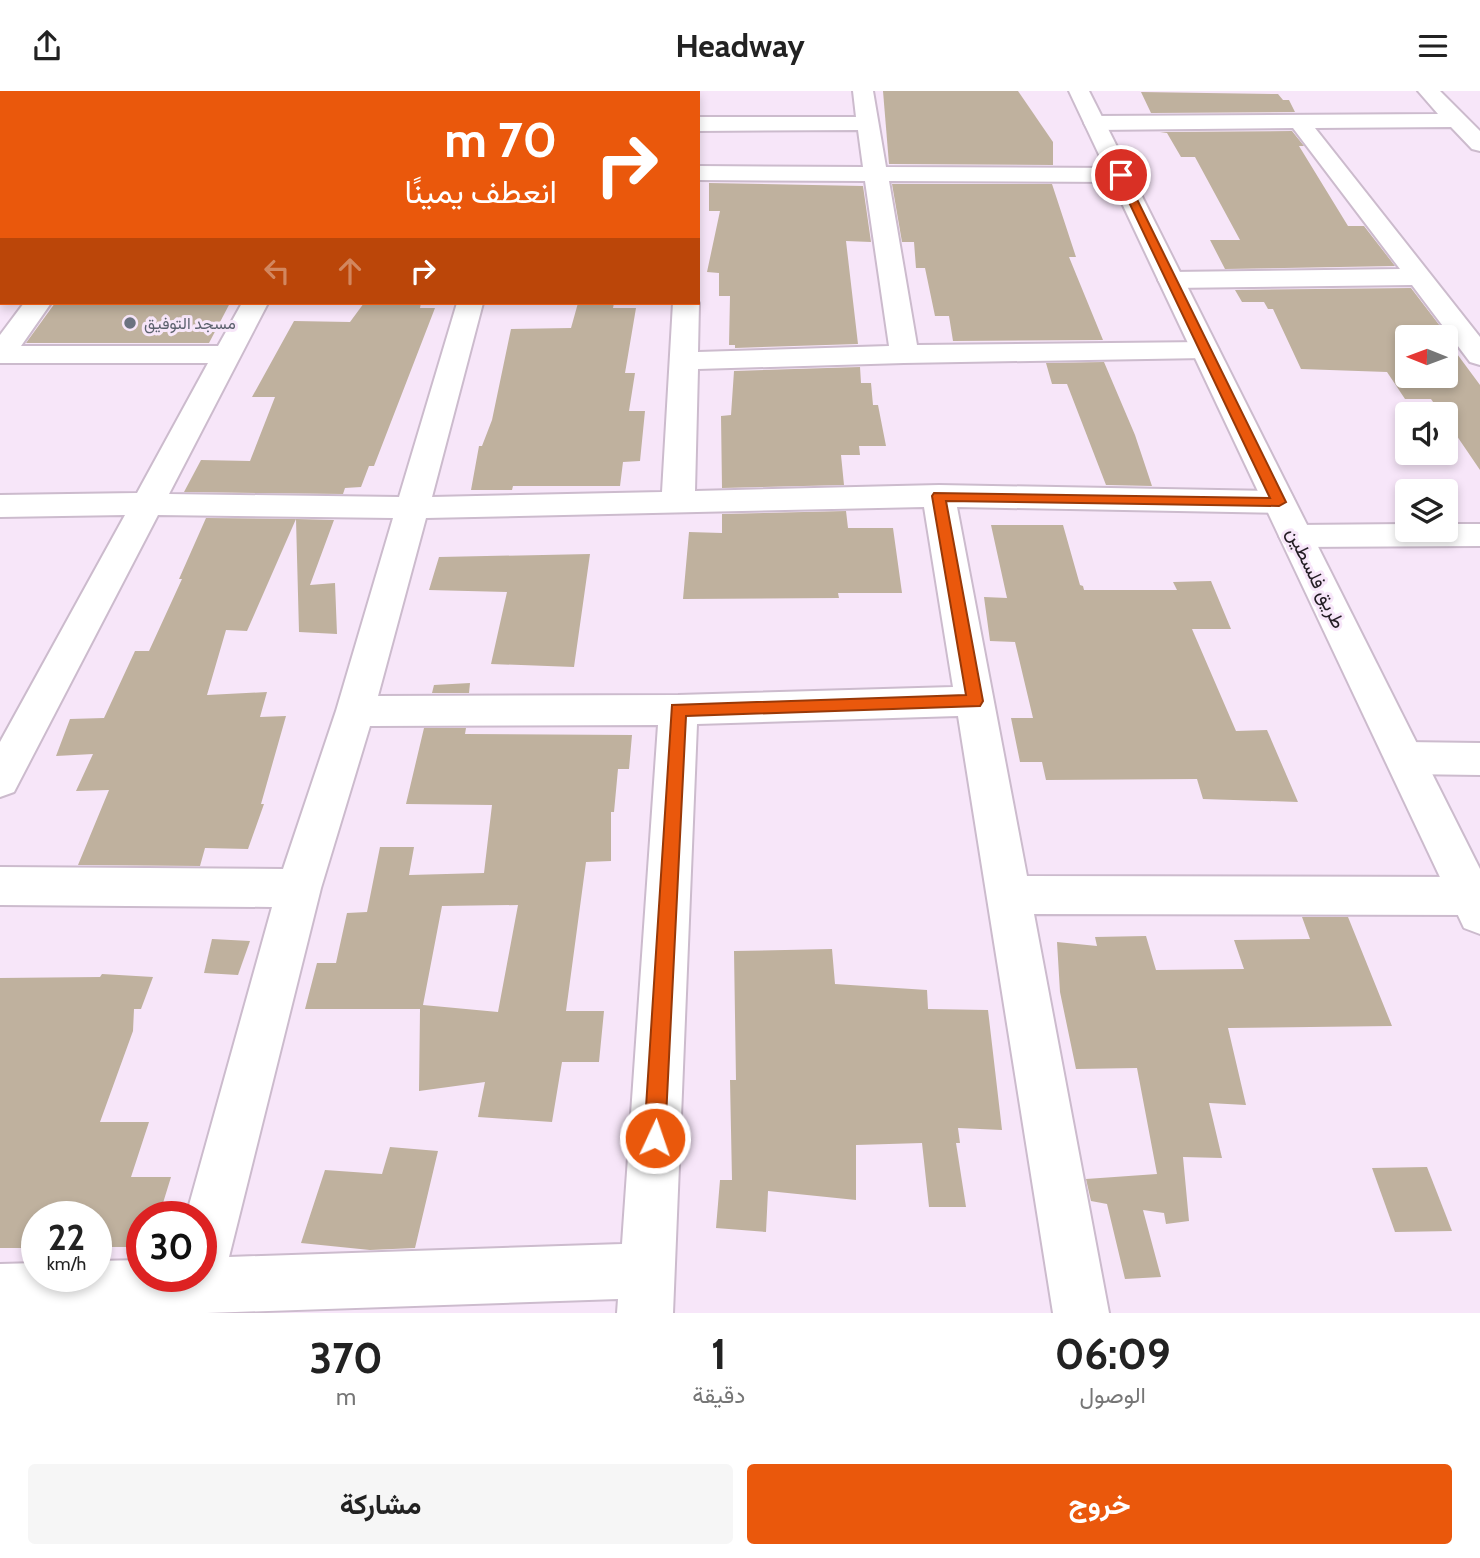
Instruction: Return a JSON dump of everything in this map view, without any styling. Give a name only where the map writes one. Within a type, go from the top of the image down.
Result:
[{"type":"street","points":[[863,91],[904,354]]},
{"type":"street","name":"طريق فلسطين","points":[[1079,91],[1475,906]]},
{"type":"street","points":[[1428,91],[1480,144]]},
{"type":"street","points":[[1095,123],[1455,120]]},
{"type":"street","points":[[1299,121],[1480,356]]},
{"type":"street","points":[[700,131],[868,123]]},
{"type":"street","points":[[700,173],[1121,175]]},
{"type":"street","points":[[1171,279],[1418,277]]},
{"type":"street","points":[[37,305],[0,354],[229,355]]},
{"type":"street","points":[[0,780],[254,305]]},
{"type":"street","points":[[217,1201],[299,888],[355,711],[469,305]]},
{"type":"street","points":[[678,504],[687,305]]},
{"type":"street","points":[[686,361],[904,354],[1205,350]]},
{"type":"street","points":[[0,506],[147,504],[412,508],[939,496],[1279,502]]},
{"type":"street","points":[[939,496],[1081,1313]]},
{"type":"street","points":[[1296,536],[1480,535]]},
{"type":"street","points":[[355,711],[678,710],[975,701]]},
{"type":"street","points":[[217,1284],[646,1292],[678,710]]},
{"type":"street","points":[[1405,758],[1480,759]]},
{"type":"street","points":[[0,886],[299,888]]},
{"type":"street","points":[[1008,895],[1475,906]]},
{"type":"street","points":[[0,1292],[126,1287]]},
{"type":"building","points":[[883,91],[1018,91],[1053,142],[1053,165],[889,164]]},
{"type":"building","points":[[1141,92],[1278,94],[1283,100],[1289,100],[1295,112],[1151,113]]},
{"type":"building","points":[[1292,131],[1304,146],[1299,146],[1348,226],[1364,226],[1395,266],[1225,269],[1210,240],[1240,240],[1195,157],[1181,157],[1167,133],[1160,132]]},
{"type":"building","points":[[709,183],[863,186],[871,242],[846,241],[858,344],[735,348],[735,345],[729,345],[730,296],[719,296],[719,273],[707,272],[720,211],[709,211]]},
{"type":"building","points":[[892,184],[1052,184],[1076,257],[1069,257],[1103,340],[953,341],[949,316],[935,316],[925,268],[916,268],[914,242],[902,242]]},
{"type":"building","points":[[1411,288],[1439,325],[1395,325],[1395,384],[1387,372],[1301,369],[1273,309],[1268,309],[1264,302],[1242,302],[1235,290]]},
{"type":"building","name":"مسجد التوفيق","points":[[54,305],[229,305],[209,343],[26,343]]},
{"type":"building","points":[[363,305],[421,305],[420,308],[435,308],[374,466],[369,466],[361,487],[345,488],[343,494],[184,492],[201,460],[250,461],[275,397],[252,397],[294,321],[350,322]]},
{"type":"building","points":[[577,305],[636,308],[625,373],[635,373],[629,411],[645,411],[640,461],[623,462],[620,486],[513,486],[512,490],[471,490],[479,446],[482,446],[492,420],[511,329],[571,328]]},
{"type":"building","points":[[1458,355],[1480,385],[1480,470],[1458,438],[1458,402],[1405,399],[1398,389],[1458,389]]},
{"type":"building","points":[[1104,362],[1135,435],[1152,486],[1106,485],[1067,384],[1052,384],[1046,363]]},
{"type":"building","points":[[860,367],[861,383],[871,383],[873,405],[878,405],[886,446],[859,446],[860,455],[841,455],[844,485],[722,488],[721,416],[731,415],[734,371]]},
{"type":"building","points":[[846,511],[848,528],[893,528],[902,593],[838,593],[839,598],[683,599],[689,532],[722,533],[722,514]]},
{"type":"building","points":[[206,518],[296,519],[247,631],[226,630],[207,695],[267,692],[260,717],[286,716],[261,804],[264,804],[248,849],[205,848],[200,866],[78,865],[109,790],[76,791],[93,754],[56,756],[70,719],[104,718],[135,651],[149,651]]},
{"type":"building","points":[[296,519],[334,520],[310,585],[335,583],[337,634],[299,632]]},
{"type":"building","points":[[991,525],[1063,525],[1080,585],[1084,590],[1177,590],[1173,582],[1211,581],[1231,629],[1192,629],[1236,731],[1267,730],[1298,802],[1203,799],[1197,779],[1046,780],[1042,762],[1020,762],[1011,718],[1033,718],[1015,642],[990,641],[984,597],[1007,598]]},
{"type":"building","points":[[590,554],[574,667],[491,664],[507,592],[429,590],[439,557]]},
{"type":"building","points":[[470,683],[469,693],[432,693],[434,685]]},
{"type":"building","points":[[424,728],[466,728],[465,734],[632,735],[629,769],[618,769],[614,812],[611,812],[611,861],[586,862],[566,1011],[604,1011],[599,1062],[562,1062],[552,1122],[478,1117],[485,1082],[419,1091],[420,1009],[305,1009],[317,963],[336,963],[347,913],[367,912],[380,847],[414,847],[409,875],[484,873],[492,805],[406,804]],"holes":[[[518,905],[498,1012],[423,1005],[442,906]]]},
{"type":"building","points":[[1302,917],[1348,917],[1392,1026],[1228,1028],[1246,1105],[1209,1103],[1222,1158],[1183,1157],[1189,1221],[1166,1224],[1164,1213],[1143,1210],[1161,1277],[1125,1279],[1107,1204],[1091,1201],[1086,1179],[1157,1174],[1137,1068],[1076,1069],[1060,992],[1057,942],[1097,946],[1095,937],[1146,936],[1156,970],[1244,969],[1234,940],[1310,939]]},
{"type":"building","points":[[212,939],[250,941],[238,975],[204,973]]},
{"type":"building","points":[[832,949],[835,984],[927,990],[928,1009],[988,1010],[1002,1130],[958,1128],[960,1143],[956,1143],[966,1207],[929,1207],[922,1143],[856,1145],[856,1200],[768,1191],[766,1232],[716,1228],[720,1180],[732,1180],[730,1080],[736,1080],[734,951]]},
{"type":"building","points":[[102,974],[153,977],[141,1009],[134,1009],[133,1031],[100,1122],[149,1122],[131,1177],[171,1177],[164,1201],[126,1201],[126,1247],[112,1247],[112,1201],[21,1201],[21,1248],[0,1248],[0,978],[100,977]]},
{"type":"building","points":[[390,1147],[438,1151],[415,1248],[370,1250],[301,1243],[325,1170],[382,1174]]},
{"type":"building","points":[[1427,1167],[1452,1231],[1395,1232],[1372,1168]]},
{"type":"place","name":"مسجد التوفيق","points":[[130,323]]},
{"type":"route","points":[[655,1138],[678,710],[975,701],[939,496],[1279,502],[1121,175]]}]
